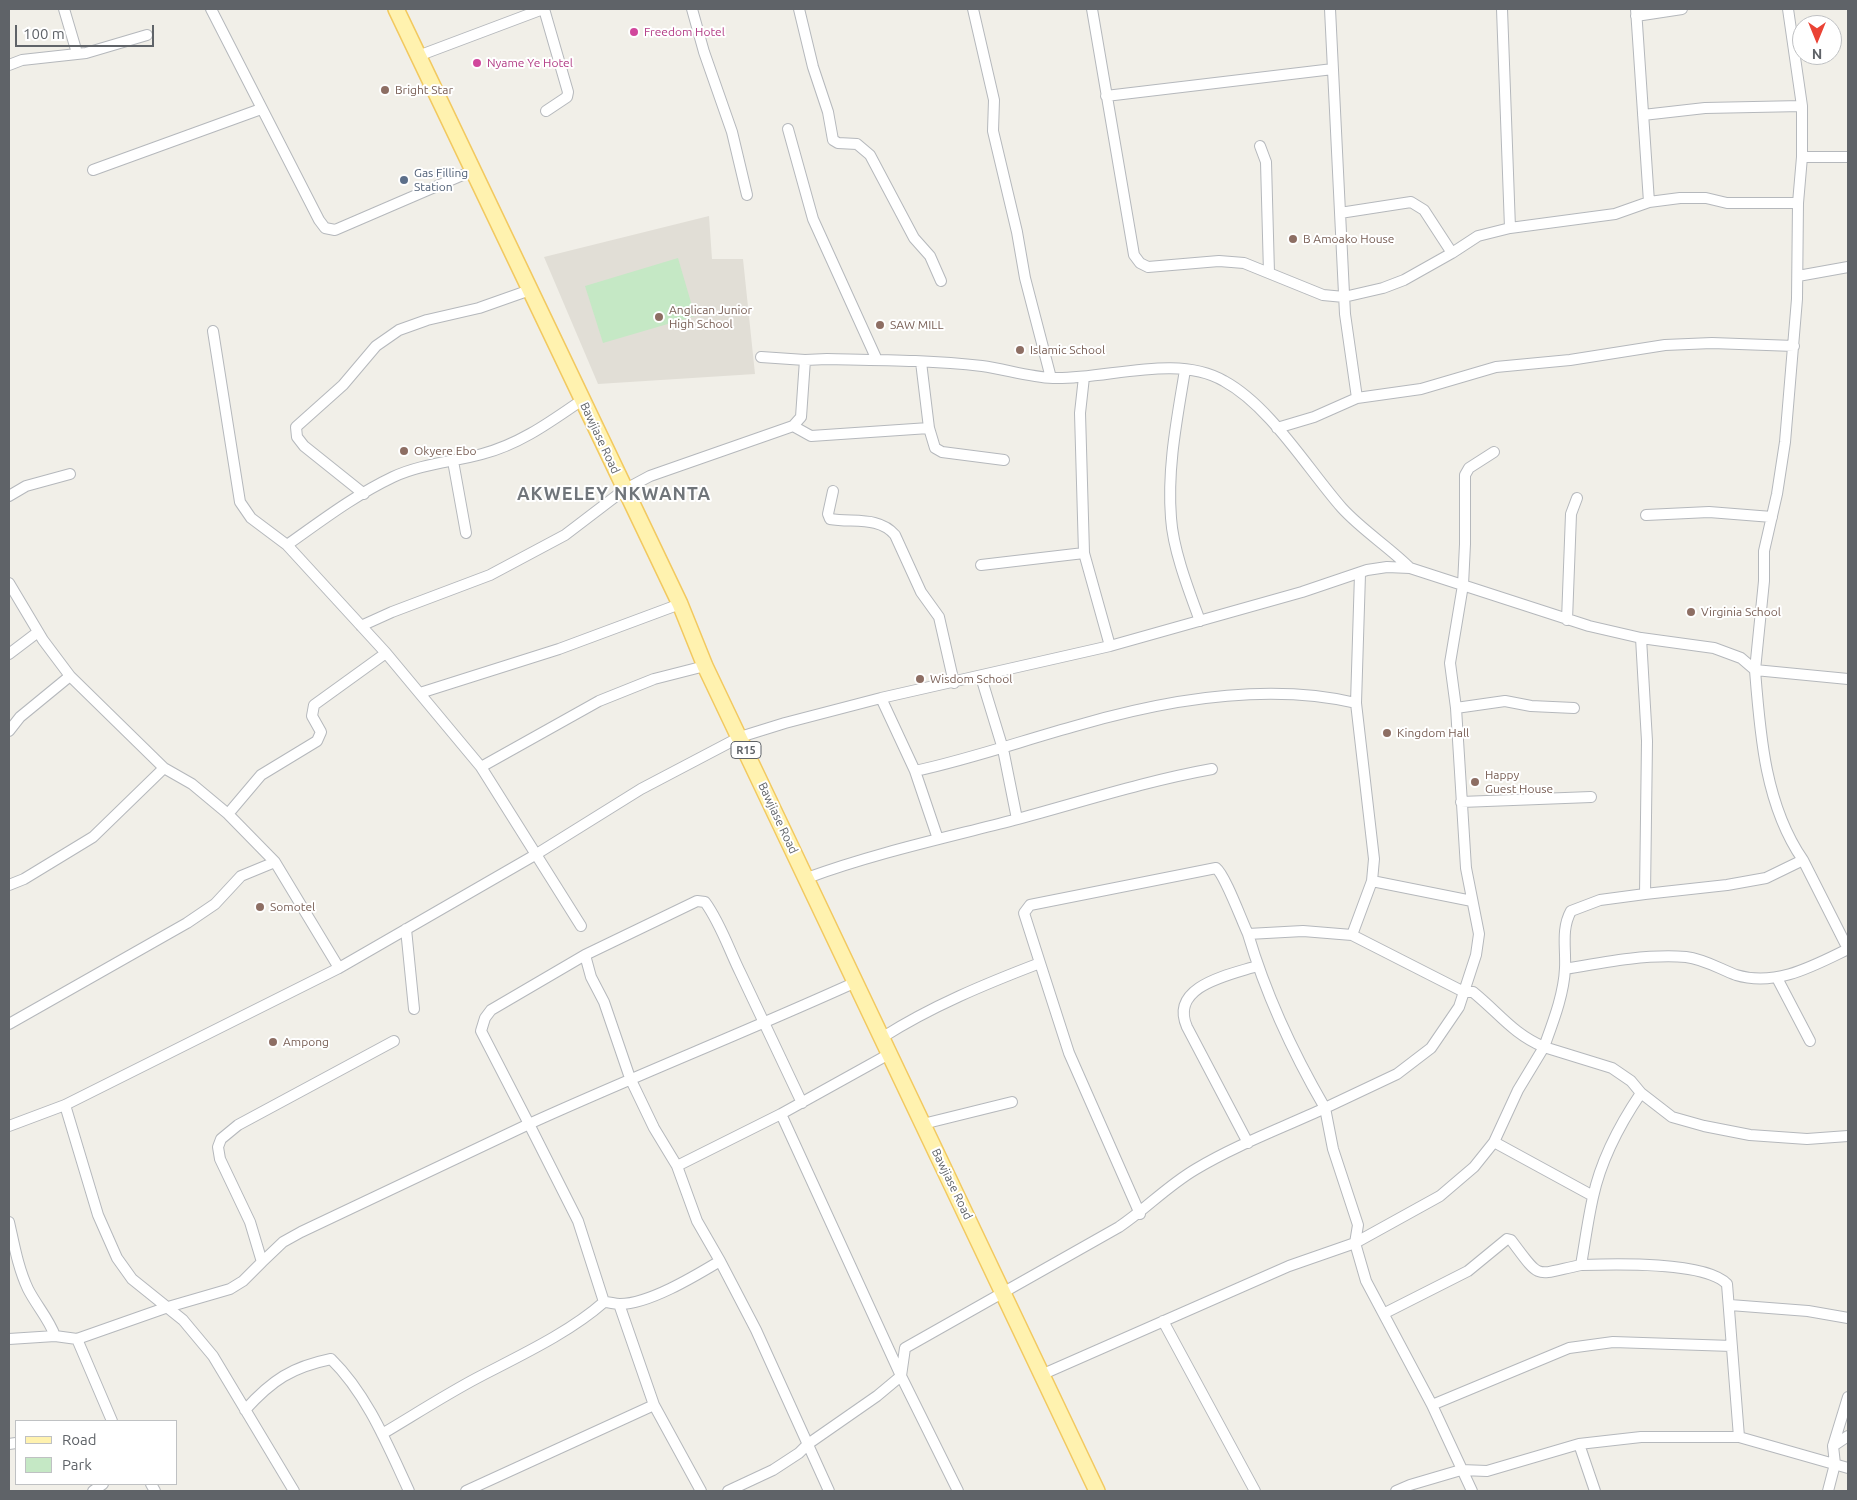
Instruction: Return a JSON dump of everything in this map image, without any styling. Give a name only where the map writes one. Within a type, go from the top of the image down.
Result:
[{"type":"main road","name":"Bawjiase Road","points":[[396,9],[680,604],[705,666],[891,1053],[1097,1491]]},
{"type":"street","points":[[64,9],[77,53]]},
{"type":"street","points":[[211,9],[318,220],[330,230],[335,230],[472,171]]},
{"type":"street","points":[[418,56],[544,9],[568,92],[567,97],[546,111]]},
{"type":"street","points":[[692,9],[704,52],[732,132],[747,195]]},
{"type":"street","points":[[799,9],[813,67],[828,112],[833,140],[838,143],[857,144],[870,156],[914,238],[930,256],[940,281]]},
{"type":"street","points":[[973,9],[994,100],[993,131],[1017,232],[1025,278],[1051,378]]},
{"type":"street","points":[[1092,9],[1134,255],[1140,263],[1148,267],[1219,261],[1244,262],[1324,294],[1344,298],[1390,286],[1452,253],[1469,240],[1486,232],[1615,214],[1649,202],[1680,198],[1706,198],[1727,203],[1798,203]]},
{"type":"street","points":[[1330,9],[1344,298],[1357,398]]},
{"type":"street","points":[[1502,9],[1510,228]]},
{"type":"street","points":[[1649,202],[1636,12],[1682,9]]},
{"type":"street","points":[[1565,969],[1620,959],[1687,957],[1736,975],[1768,980],[1813,967],[1848,949],[1803,860],[1794,847],[1766,772],[1759,730],[1755,670],[1764,581],[1764,551],[1772,518],[1785,442],[1798,276],[1798,203],[1802,157],[1802,106],[1788,9]]},
{"type":"street","points":[[9,65],[22,60],[86,53],[147,36]]},
{"type":"street","points":[[1106,96],[1333,69]]},
{"type":"street","points":[[1643,115],[1705,108],[1802,106]]},
{"type":"street","points":[[94,170],[261,109]]},
{"type":"street","points":[[788,129],[813,219],[877,360]]},
{"type":"street","points":[[1260,146],[1266,162],[1269,273]]},
{"type":"street","points":[[1802,157],[1848,157]]},
{"type":"street","points":[[1340,213],[1411,202],[1424,210],[1452,253]]},
{"type":"street","points":[[1798,276],[1848,267]]},
{"type":"street","points":[[364,494],[304,446],[297,437],[296,427],[343,385],[376,346],[399,330],[427,320],[478,308],[530,290]]},
{"type":"street","points":[[213,331],[240,502],[251,518],[287,545],[386,652],[481,767],[581,926]]},
{"type":"street","points":[[1277,428],[1314,417],[1357,398],[1421,389],[1496,367],[1570,360],[1634,349],[1712,343],[1794,346]]},
{"type":"street","points":[[760,357],[805,360],[877,360],[984,366],[1051,378],[1084,377],[1156,369],[1185,370],[1217,377],[1230,384],[1263,412],[1344,510],[1410,568]]},
{"type":"street","points":[[361,626],[392,612],[490,575],[565,535],[624,490],[650,476],[718,451],[784,431],[793,426],[801,418],[805,360]]},
{"type":"street","points":[[921,362],[929,428],[936,448],[942,452],[1004,460]]},
{"type":"street","points":[[1185,370],[1172,448],[1171,520],[1185,580],[1200,622]]},
{"type":"street","points":[[1084,377],[1080,413],[1084,553],[1110,646]]},
{"type":"street","points":[[287,545],[364,494],[392,478],[414,469],[484,454],[528,437],[582,400]]},
{"type":"street","points":[[793,426],[811,436],[929,428]]},
{"type":"street","points":[[728,1491],[772,1470],[799,1453],[808,1444],[878,1396],[901,1376],[905,1348],[1140,1214],[1165,1189],[1198,1168],[1397,1074],[1431,1048],[1459,1007],[1478,945],[1479,934],[1466,868],[1456,708],[1450,663],[1463,585],[1465,475],[1469,468],[1494,452]]},
{"type":"street","points":[[453,461],[466,533]]},
{"type":"street","points":[[9,496],[26,486],[70,474]]},
{"type":"street","points":[[833,491],[828,514],[830,519],[876,523],[889,528],[895,535],[922,592],[939,618],[954,683]]},
{"type":"street","points":[[1567,620],[1571,514],[1577,498]]},
{"type":"street","points":[[1646,515],[1710,512],[1772,518]]},
{"type":"street","points":[[981,565],[1084,553]]},
{"type":"street","points":[[9,1126],[65,1105],[339,968],[535,854],[641,789],[740,737],[881,698],[981,677],[990,672],[1110,646],[1200,622],[1360,574],[1367,570],[1387,567],[1410,568],[1567,620],[1641,638],[1714,648],[1741,658],[1755,670],[1848,679]]},
{"type":"street","points":[[1352,935],[1372,881],[1374,859],[1356,703],[1360,574]]},
{"type":"street","points":[[9,583],[38,632],[70,676],[164,768],[192,784],[228,814],[275,862],[339,968]]},
{"type":"street","points":[[420,693],[559,648],[680,604]]},
{"type":"street","points":[[9,654],[38,632]]},
{"type":"street","points":[[1641,638],[1647,741],[1645,894]]},
{"type":"street","points":[[228,814],[260,775],[316,741],[321,732],[312,716],[314,705],[386,652]]},
{"type":"street","points":[[481,767],[598,701],[654,680],[705,666]]},
{"type":"street","points":[[9,731],[20,717],[70,676]]},
{"type":"street","points":[[981,677],[1003,749],[1017,819]]},
{"type":"street","points":[[915,771],[1003,749],[1081,724],[1224,696],[1281,693],[1330,697],[1356,703]]},
{"type":"street","points":[[881,698],[915,771],[938,839]]},
{"type":"street","points":[[1456,708],[1505,701],[1531,706],[1574,708]]},
{"type":"street","points":[[9,885],[24,879],[93,837],[164,768]]},
{"type":"street","points":[[807,878],[891,850],[1017,819],[1143,783],[1212,769]]},
{"type":"street","points":[[1461,802],[1591,797]]},
{"type":"street","points":[[1041,1375],[1289,1266],[1355,1243],[1444,1192],[1474,1167],[1494,1142],[1518,1090],[1544,1047],[1554,1020],[1565,969],[1564,930],[1571,911],[1600,900],[1727,885],[1766,878],[1803,860]]},
{"type":"street","points":[[9,1024],[187,922],[215,904],[241,876],[275,862]]},
{"type":"street","points":[[1140,1214],[1069,1053],[1024,913],[1030,905],[1216,868],[1225,878],[1230,896],[1248,934],[1257,966],[1295,1056],[1325,1108],[1332,1149],[1358,1225],[1355,1243],[1366,1281],[1432,1405],[1472,1491]]},
{"type":"street","points":[[1372,881],[1472,901]]},
{"type":"street","points":[[604,1302],[578,1221],[508,1080],[481,1031],[491,1010],[585,955],[697,901],[705,902],[723,934],[802,1103]]},
{"type":"street","points":[[406,929],[414,1009]]},
{"type":"street","points":[[1248,934],[1303,931],[1352,935],[1464,992],[1473,992],[1526,1040],[1612,1068],[1631,1081],[1641,1093],[1672,1116],[1704,1126],[1750,1135],[1807,1139],[1848,1136]]},
{"type":"street","points":[[585,955],[591,977],[604,1002],[630,1078],[654,1128],[677,1166],[697,1221],[756,1330],[829,1491]]},
{"type":"street","points":[[882,1037],[914,1018],[988,983],[1040,963]]},
{"type":"street","points":[[1248,1143],[1183,1019],[1183,1008],[1186,998],[1208,982],[1257,966]]},
{"type":"street","points":[[1778,978],[1810,1041]]},
{"type":"street","points":[[9,1340],[55,1336],[77,1339],[168,1307],[230,1289],[243,1281],[283,1242],[301,1232],[630,1078],[764,1023],[856,982]]},
{"type":"street","points":[[262,1262],[250,1222],[220,1159],[218,1146],[221,1139],[238,1125],[394,1041]]},
{"type":"street","points":[[677,1166],[802,1103],[891,1053]]},
{"type":"street","points":[[1581,1265],[1593,1196],[1602,1169],[1622,1125],[1641,1093]]},
{"type":"street","points":[[923,1124],[1012,1102]]},
{"type":"street","points":[[65,1105],[78,1143],[98,1215],[117,1258],[132,1278],[168,1307],[194,1332],[213,1356],[294,1491]]},
{"type":"street","points":[[781,1114],[901,1376],[958,1491]]},
{"type":"street","points":[[1494,1142],[1593,1196]]},
{"type":"street","points":[[9,1222],[16,1254],[27,1288],[51,1326],[55,1336]]},
{"type":"street","points":[[1384,1314],[1468,1272],[1507,1240],[1511,1240],[1534,1271],[1542,1273],[1581,1265],[1654,1266],[1720,1276],[1727,1284],[1730,1306],[1739,1437]]},
{"type":"street","points":[[382,1434],[476,1379],[532,1349],[595,1310],[604,1302],[619,1304],[633,1302],[702,1274],[720,1261]]},
{"type":"street","points":[[619,1304],[654,1406],[700,1491]]},
{"type":"street","points":[[1730,1306],[1808,1312],[1848,1318]]},
{"type":"street","points":[[1163,1321],[1255,1491]]},
{"type":"street","points":[[77,1339],[112,1420]]},
{"type":"street","points":[[1432,1405],[1569,1348],[1613,1342],[1732,1346]]},
{"type":"street","points":[[245,1410],[266,1387],[282,1376],[304,1365],[331,1359],[348,1376],[382,1434],[409,1491]]},
{"type":"street","points":[[1828,1491],[1836,1464],[1833,1446],[1848,1397]]},
{"type":"street","points":[[466,1491],[654,1406]]},
{"type":"street","points":[[1833,1446],[1848,1436]]},
{"type":"street","points":[[1396,1491],[1461,1470],[1488,1471],[1579,1444],[1641,1437],[1739,1437],[1848,1468]]},
{"type":"street","points":[[1579,1444],[1595,1491]]},
{"type":"shaded area","name":"Anglican Junior High School","points":[[709,216],[712,259],[743,259],[755,374],[598,384],[544,257]]},
{"type":"green space","points":[[678,258],[695,316],[603,343],[585,286]]},
{"type":"place","name":"Freedom Hotel","points":[[634,32]]},
{"type":"place","name":"Nyame Ye Hotel","points":[[477,63]]},
{"type":"place","name":"Bright Star","points":[[385,90]]},
{"type":"place","name":"Gas Filling Station","points":[[404,180]]},
{"type":"place","name":"B Amoako House","points":[[1293,239]]},
{"type":"place","name":"Anglican Junior High School","points":[[659,317]]},
{"type":"place","name":"SAW MILL","points":[[880,325]]},
{"type":"place","name":"Islamic School","points":[[1020,350]]},
{"type":"place","name":"Okyere Ebo","points":[[404,451]]},
{"type":"place","name":"Virginia School","points":[[1691,612]]},
{"type":"place","name":"Wisdom School","points":[[920,679]]},
{"type":"place","name":"Kingdom Hall","points":[[1387,733]]},
{"type":"place","name":"Happy Guest House","points":[[1475,782]]},
{"type":"place","name":"Somotel","points":[[260,907]]},
{"type":"place","name":"Ampong","points":[[273,1042]]},
{"type":"district","name":"AKWELEY NKWANTA","points":[[614,494]]}]
